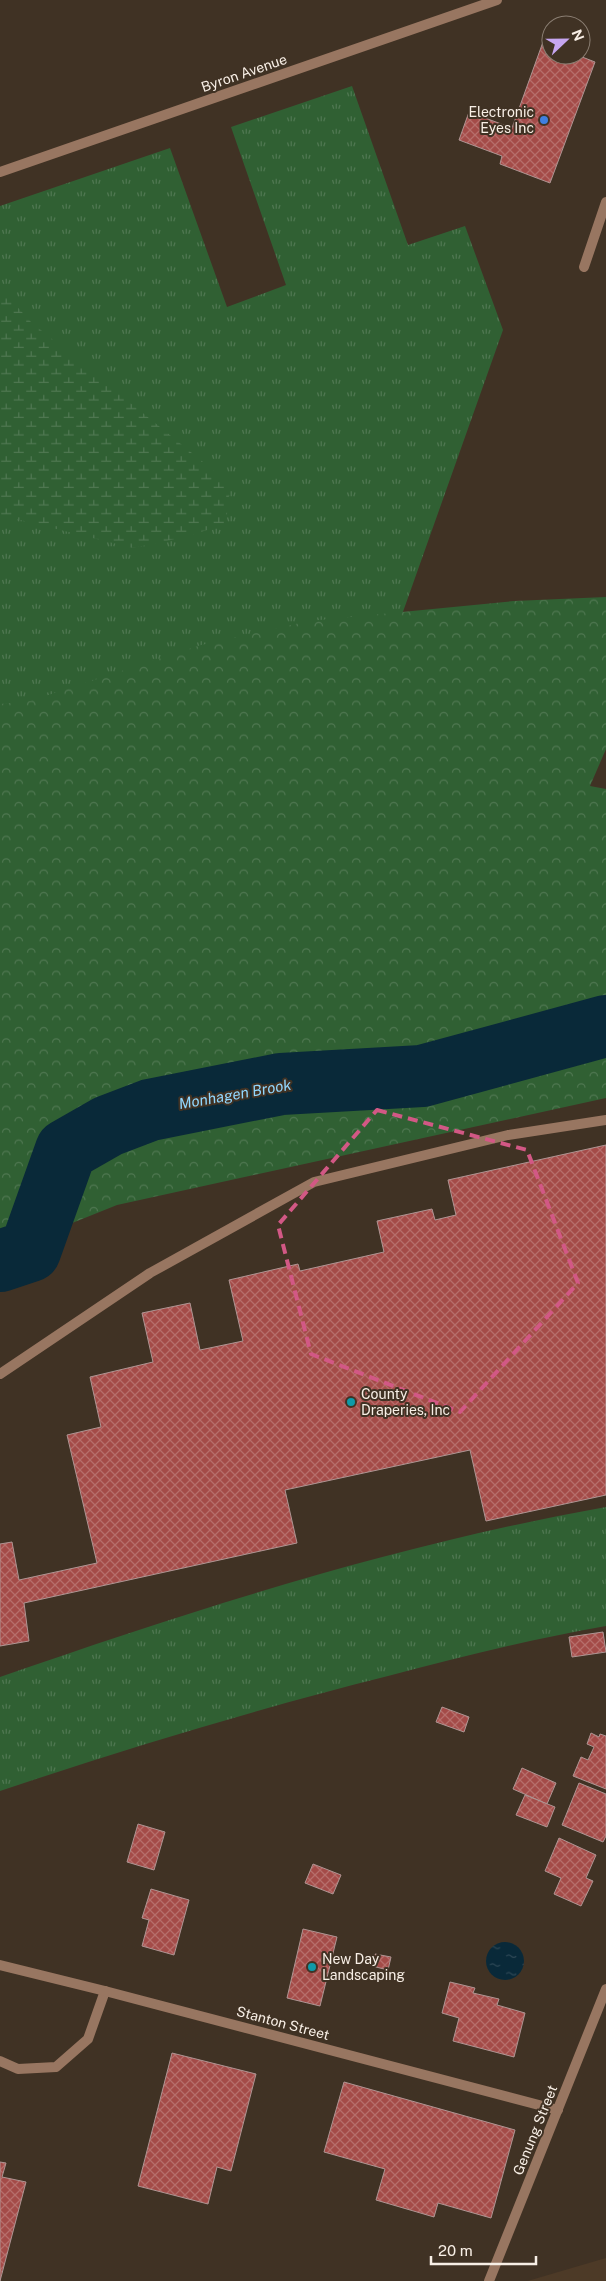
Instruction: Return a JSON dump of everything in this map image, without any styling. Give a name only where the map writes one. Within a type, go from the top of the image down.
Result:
[{"type":"street","name":"Byron Avenue","points":[[0,172],[497,0]]},
{"type":"street","points":[[584,267],[606,202]]},
{"type":"street","points":[[0,1374],[150,1274],[314,1182],[508,1135],[606,1120]]},
{"type":"street","name":"Stanton Street","points":[[0,1965],[558,2110]]},
{"type":"street","name":"Genung Street","points":[[489,2281],[606,1989]]},
{"type":"street","points":[[0,2061],[18,2069],[56,2067],[88,2039],[104,1991]]},
{"type":"highlighted area","points":[[377,1110],[527,1150],[578,1283],[460,1412],[311,1354],[278,1225]]},
{"type":"shaded area","points":[[606,2258],[606,2281],[528,2281],[531,2280]]},
{"type":"green space","points":[[352,86],[408,245],[465,226],[503,330],[311,871],[0,859],[0,206],[170,148],[227,307],[286,285],[231,127]]},
{"type":"green space","points":[[0,288],[31,322],[230,484],[226,524],[185,537],[133,548],[0,515]]},
{"type":"green space","points":[[606,597],[606,749],[590,786],[606,789],[606,1098],[117,1205],[0,1252],[0,704],[30,701],[201,645],[309,621],[514,601]]},
{"type":"green space","points":[[606,1507],[606,1626],[469,1655],[290,1702],[144,1744],[0,1791],[0,1677],[74,1651],[300,1580],[452,1539]]},
{"type":"water","points":[[505,1942],[518,1948],[524,1961],[518,1974],[505,1980],[492,1974],[486,1961],[492,1948]]},
{"type":"building","name":"Electronic Eyes Inc","points":[[541,48],[541,65],[591,65],[591,60],[595,62],[550,183],[500,164],[502,156],[459,140],[469,112],[512,128]]},
{"type":"building","name":"County Draperies, Inc","points":[[606,1145],[606,1495],[486,1521],[470,1450],[285,1490],[297,1543],[24,1603],[29,1641],[0,1646],[0,1544],[12,1542],[19,1580],[97,1563],[67,1435],[101,1427],[90,1377],[153,1362],[142,1313],[190,1303],[200,1350],[243,1341],[229,1280],[298,1264],[300,1271],[384,1252],[377,1221],[432,1209],[435,1220],[456,1215],[448,1180]]},
{"type":"building","points":[[603,1632],[606,1652],[572,1657],[569,1637]]},
{"type":"building","points":[[442,1707],[469,1717],[464,1732],[436,1722]]},
{"type":"building","points":[[591,1733],[599,1737],[600,1734],[606,1736],[606,1789],[573,1776],[581,1757],[588,1760],[594,1747],[587,1744]]},
{"type":"building","points":[[522,1768],[556,1783],[547,1804],[513,1789]]},
{"type":"building","points":[[579,1783],[606,1794],[606,1836],[603,1842],[562,1825]]},
{"type":"building","points":[[525,1795],[555,1807],[547,1827],[516,1815]]},
{"type":"building","points":[[138,1824],[165,1832],[154,1870],[127,1862]]},
{"type":"building","points":[[559,1838],[596,1855],[586,1878],[593,1881],[581,1906],[554,1894],[561,1878],[545,1871]]},
{"type":"building","points":[[313,1864],[341,1875],[333,1894],[305,1883]]},
{"type":"building","points":[[151,1889],[189,1900],[174,1955],[142,1946],[149,1920],[142,1918]]},
{"type":"building","name":"New Day Landscaping","points":[[303,1929],[337,1937],[320,2006],[287,1998]]},
{"type":"building","points":[[375,1954],[391,1957],[388,1970],[372,1966]]},
{"type":"building","points":[[450,1982],[475,1988],[473,1993],[499,1999],[497,2005],[525,2013],[514,2057],[453,2041],[459,2018],[442,2013]]},
{"type":"building","points":[[172,2053],[256,2074],[231,2171],[217,2167],[208,2204],[138,2186]]},
{"type":"building","points":[[344,2082],[515,2130],[491,2218],[438,2203],[434,2217],[376,2200],[385,2169],[324,2152]]},
{"type":"building","points":[[0,2162],[6,2163],[2,2177],[26,2182],[0,2281]]},
{"type":"waterway","name":"Monhagen Brook","points":[[0,1261],[30,1251],[66,1150],[108,1126],[150,1110],[281,1084],[422,1076],[606,1026]]},
{"type":"place","name":"Electronic Eyes Inc","points":[[544,120]]},
{"type":"place","name":"County Draperies, Inc","points":[[351,1402]]},
{"type":"place","name":"New Day Landscaping","points":[[312,1967]]}]
